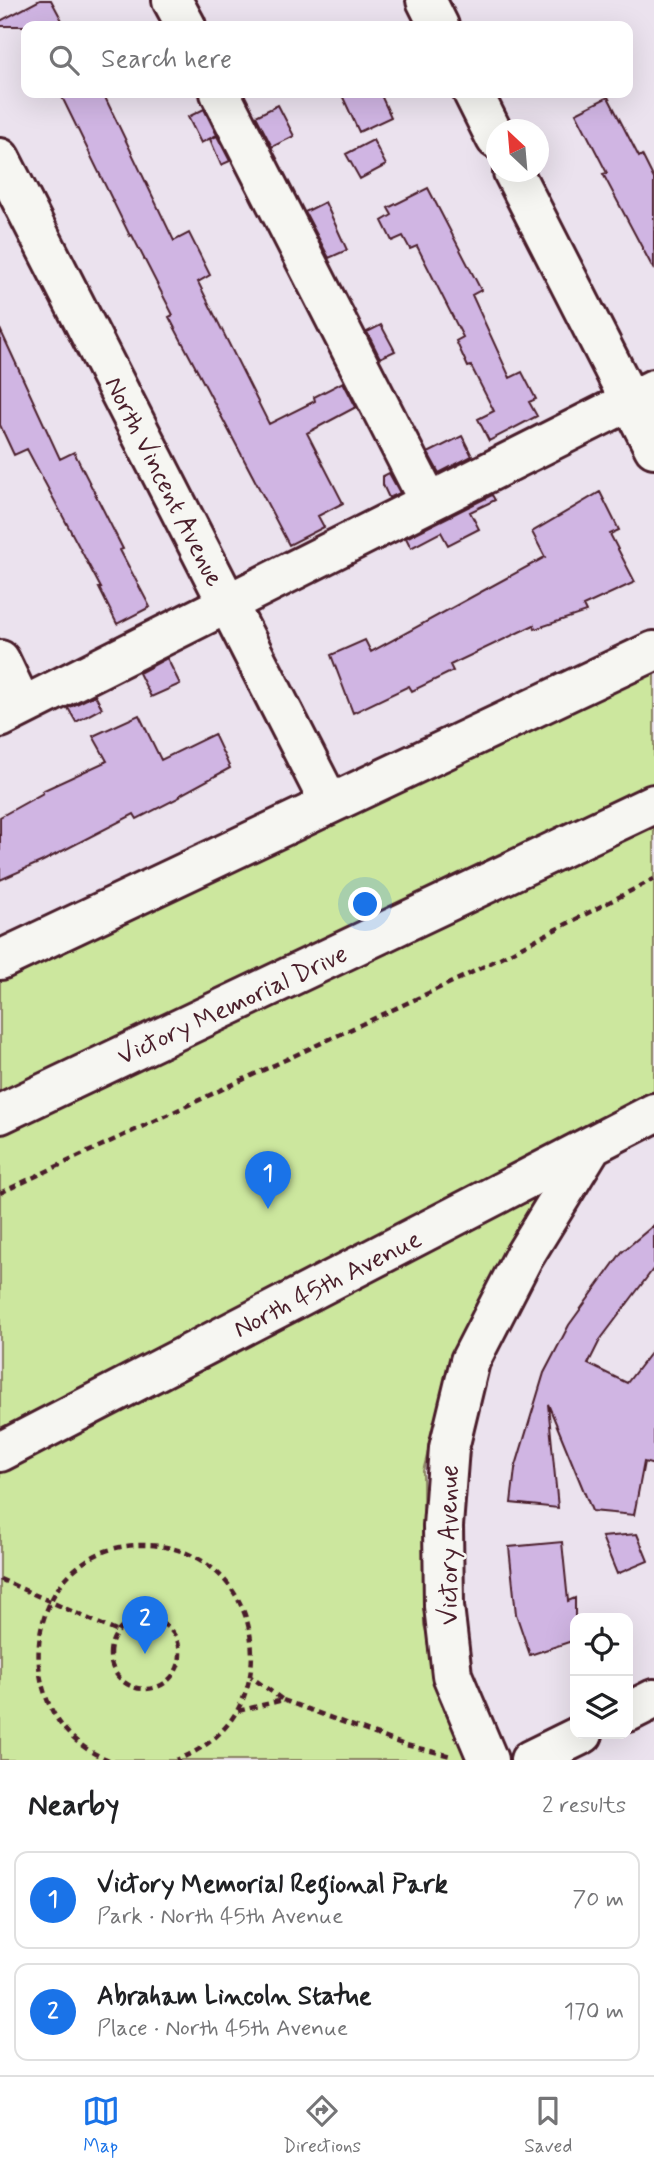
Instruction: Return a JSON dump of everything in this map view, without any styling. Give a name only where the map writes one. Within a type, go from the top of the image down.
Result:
[{"type":"street","points":[[173,0],[184,21]]},
{"type":"street","points":[[426,0],[436,21]]},
{"type":"street","points":[[223,98],[429,502]]},
{"type":"street","points":[[476,98],[486,119]]},
{"type":"street","name":"North Vincent Avenue","points":[[0,158],[330,804]]},
{"type":"street","points":[[519,182],[642,395],[654,448]]},
{"type":"street","points":[[0,660],[11,712],[642,395]]},
{"type":"street","points":[[0,960],[654,651]]},
{"type":"street","name":"Victory Memorial Drive","points":[[0,1114],[654,804]]},
{"type":"street","name":"North 45th Avenue","points":[[0,1452],[654,1113]]},
{"type":"street","name":"Victory Avenue","points":[[488,1760],[452,1675],[445,1620],[443,1526],[449,1448],[470,1361],[523,1258],[590,1147]]},
{"type":"street","points":[[633,1710],[654,1699]]},
{"type":"street","points":[[530,1760],[573,1739]]},
{"type":"path","points":[[0,1193],[465,976],[654,879]]},
{"type":"path","points":[[32,1643],[47,1599],[71,1571],[89,1558],[124,1547],[149,1545],[179,1551],[207,1565],[220,1576],[244,1611],[252,1639],[251,1677],[237,1711],[214,1739],[197,1751],[176,1760]]},
{"type":"path","points":[[0,1579],[118,1632]]},
{"type":"path","points":[[150,1619],[163,1624],[172,1632],[178,1643],[179,1664],[174,1675],[154,1689],[131,1687],[122,1681],[114,1671],[110,1657],[112,1643],[118,1632],[128,1624],[140,1620],[150,1619]]},
{"type":"path","points":[[32,1663],[36,1686]]},
{"type":"path","points":[[251,1677],[283,1700],[402,1744],[447,1755]]},
{"type":"path","points":[[41,1697],[50,1716],[68,1737],[83,1748],[109,1760]]},
{"type":"path","points":[[237,1711],[283,1700]]},
{"type":"green space","points":[[654,673],[654,1091],[615,1112],[451,1362],[423,1471],[424,1625],[465,1760],[0,1760],[0,980]]},
{"type":"building","points":[[40,0],[51,0],[62,21],[21,21],[21,26],[0,26],[0,21]]},
{"type":"building","points":[[62,98],[105,98],[174,241],[189,233],[210,275],[198,282],[269,424],[315,401],[314,397],[343,382],[356,407],[307,433],[343,503],[318,516],[324,527],[289,545],[169,317],[173,315],[132,235],[130,236]]},
{"type":"building","points":[[343,98],[382,98],[391,117],[359,132]]},
{"type":"building","points":[[609,98],[639,157],[642,155],[654,179],[654,270],[603,174],[607,173],[576,113]]},
{"type":"building","points":[[278,105],[294,136],[272,147],[256,116]]},
{"type":"building","points":[[204,109],[217,135],[201,143],[188,117]]},
{"type":"building","points":[[217,136],[230,161],[221,165],[210,139]]},
{"type":"building","points":[[373,140],[386,165],[360,179],[346,154]]},
{"type":"building","points":[[428,188],[481,290],[472,295],[510,378],[522,372],[536,399],[529,402],[537,416],[489,441],[478,419],[494,411],[456,341],[463,337],[417,246],[410,249],[403,236],[392,241],[382,221],[392,215],[388,208]]},
{"type":"building","points":[[325,202],[347,250],[329,258],[305,212]]},
{"type":"building","points":[[381,325],[395,351],[380,358],[367,332]]},
{"type":"building","points":[[0,329],[60,459],[74,452],[150,607],[117,624],[101,588],[27,449],[14,455],[0,425]]},
{"type":"building","points":[[462,436],[472,456],[439,473],[428,453]]},
{"type":"building","points":[[389,473],[400,493],[389,498],[383,485],[383,476]]},
{"type":"building","points":[[600,492],[619,530],[610,534],[635,582],[583,606],[586,612],[535,629],[534,625],[450,665],[453,671],[412,691],[409,686],[353,713],[331,655],[365,640],[371,652],[545,557],[532,532]]},
{"type":"building","points":[[492,495],[495,500],[470,512],[479,529],[448,545],[441,532],[411,548],[406,538]]},
{"type":"building","points":[[167,658],[180,684],[151,697],[139,673]]},
{"type":"building","points":[[95,695],[102,708],[76,722],[68,708]]},
{"type":"building","points":[[139,715],[161,760],[214,734],[230,768],[137,819],[134,814],[0,880],[0,817],[43,793],[42,791],[107,761],[93,736]]},
{"type":"building","points":[[654,1225],[654,1268],[600,1340],[588,1364],[627,1383],[654,1348],[654,1465],[644,1462],[634,1515],[592,1511],[548,1404],[558,1508],[511,1503],[515,1469],[544,1373],[569,1325],[622,1252]]},
{"type":"building","points":[[637,1534],[648,1561],[617,1574],[602,1537]]},
{"type":"building","points":[[562,1542],[568,1601],[575,1598],[575,1613],[570,1613],[570,1642],[530,1655],[516,1614],[509,1547]]},
{"type":"place","name":"Victory Memorial Regional Park","points":[[268,1209]]},
{"type":"place","name":"Abraham Lincoln Statue","points":[[145,1654]]}]
